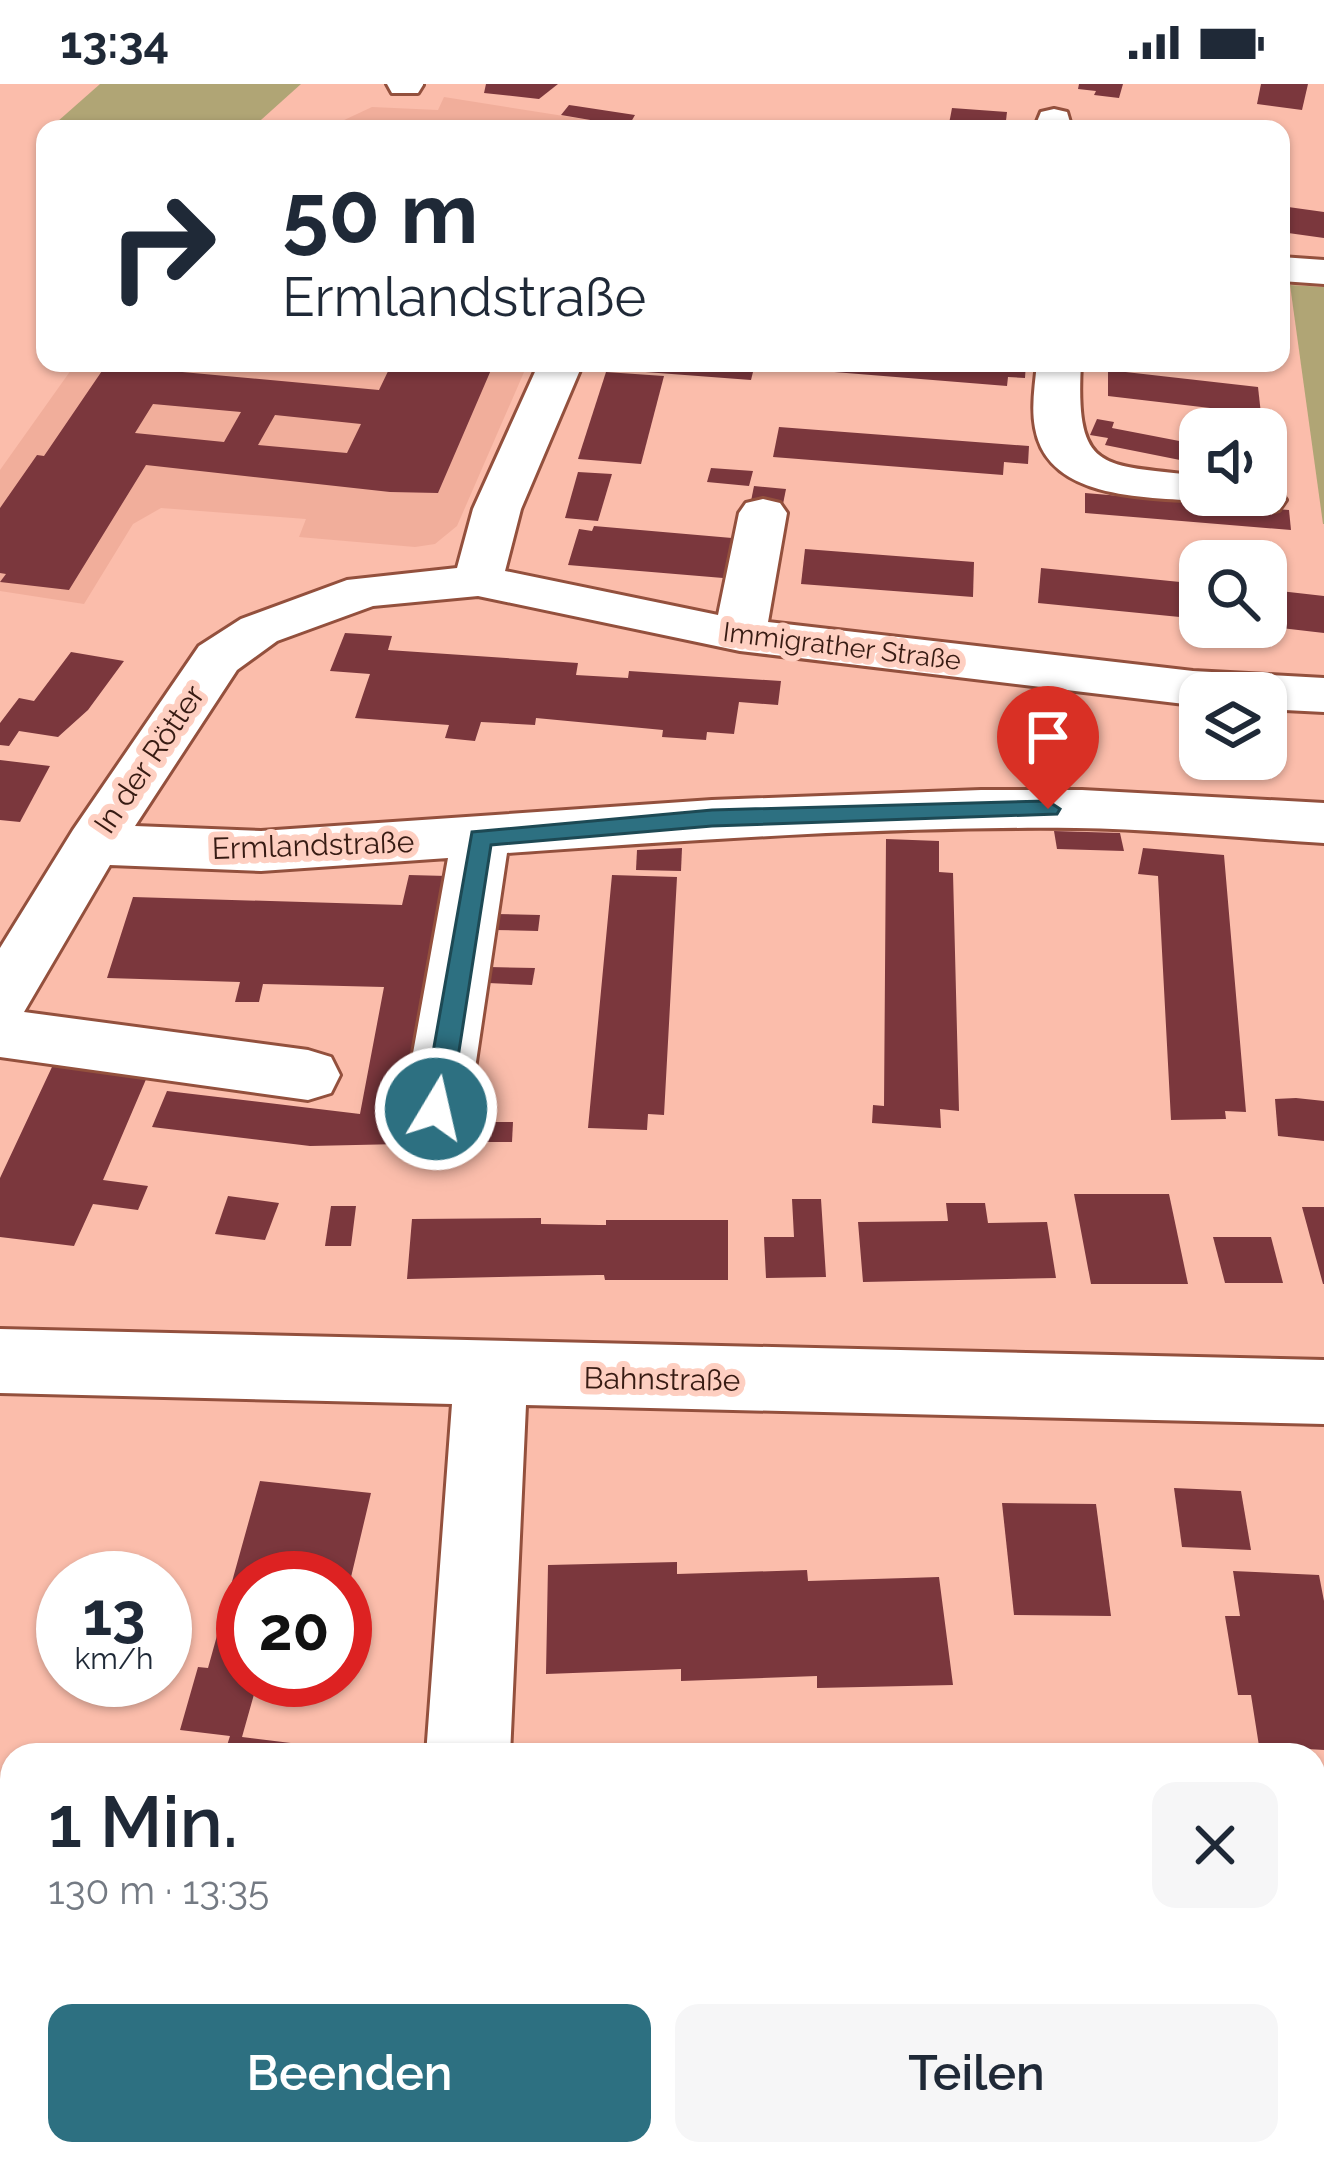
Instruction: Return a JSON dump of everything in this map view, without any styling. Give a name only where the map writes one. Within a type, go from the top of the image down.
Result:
[{"type":"street","points":[[1290,270],[1324,272]]},
{"type":"street","points":[[478,581],[497,509],[557,372]]},
{"type":"street","points":[[1059,372],[1060,439],[1075,459],[1122,478],[1179,487]]},
{"type":"street","points":[[740,635],[764,513]]},
{"type":"street","name":"Immigrather Straße","points":[[364,591],[478,581],[740,635],[1193,688],[1324,695]]},
{"type":"street","name":"In der Rötter","points":[[0,1000],[92,844],[218,658],[259,630],[364,591]]},
{"type":"street","name":"Ermlandstraße","points":[[92,844],[261,851],[712,818],[981,809],[1082,808],[1324,823]]},
{"type":"street","points":[[436,1109],[480,838]]},
{"type":"street","points":[[0,1033],[308,1075]]},
{"type":"street","name":"Bahnstraße","points":[[0,1361],[1324,1392]]},
{"type":"street","points":[[469,1743],[491,1376]]},
{"type":"shaded area","points":[[100,84],[301,84],[261,120],[59,120]]},
{"type":"shaded area","points":[[444,97],[589,120],[344,120],[372,107],[438,110]]},
{"type":"shaded area","points":[[1290,285],[1324,287],[1324,524],[1323,524]]},
{"type":"shaded area","points":[[70,372],[524,372],[457,526],[435,544],[415,547],[299,537],[306,519],[161,508],[133,524],[84,604],[0,591],[0,470]]},
{"type":"building","points":[[486,84],[558,84],[539,99],[484,93]]},
{"type":"building","points":[[1079,84],[1123,84],[1119,98],[1094,95],[1096,91],[1078,89]]},
{"type":"building","points":[[1261,84],[1308,84],[1302,110],[1257,104]]},
{"type":"building","points":[[569,105],[635,115],[632,120],[590,120],[561,115]]},
{"type":"building","points":[[952,108],[1007,112],[1006,120],[950,120]]},
{"type":"building","points":[[1290,207],[1324,212],[1324,238],[1290,233]]},
{"type":"building","points":[[101,372],[182,372],[379,390],[388,372],[490,372],[438,493],[146,465],[69,590],[0,582],[6,574],[0,573],[0,508],[37,455],[44,456]],"holes":[[[153,404],[241,412],[224,442],[135,433]],[[275,415],[361,424],[347,453],[258,445]]]},
{"type":"building","points":[[606,372],[664,376],[641,464],[578,459]]},
{"type":"building","points":[[645,372],[753,372],[751,380]]},
{"type":"building","points":[[834,372],[1025,372],[1025,378],[1008,377],[1007,386]]},
{"type":"building","points":[[1108,372],[1258,387],[1260,408],[1210,408],[1108,396]]},
{"type":"building","points":[[1097,419],[1114,422],[1112,428],[1179,441],[1179,460],[1105,445],[1108,438],[1090,435]]},
{"type":"building","points":[[779,427],[1029,446],[1028,464],[1004,462],[1003,475],[773,457]]},
{"type":"building","points":[[711,468],[753,471],[749,486],[707,482]]},
{"type":"building","points":[[578,472],[612,474],[598,521],[565,518]]},
{"type":"building","points":[[754,486],[786,489],[782,509],[750,506]]},
{"type":"building","points":[[1085,493],[1179,501],[1179,516],[1287,516],[1289,510],[1291,530],[1085,513]]},
{"type":"building","points":[[594,526],[732,538],[731,542],[743,543],[735,579],[568,565],[579,529],[592,531]]},
{"type":"building","points":[[805,549],[974,562],[973,597],[801,584]]},
{"type":"building","points":[[1041,568],[1179,582],[1179,617],[1038,603]]},
{"type":"building","points":[[1287,592],[1324,596],[1324,633],[1287,629]]},
{"type":"building","points":[[345,633],[392,636],[388,650],[578,663],[576,675],[628,678],[629,671],[781,681],[778,705],[739,702],[734,734],[707,732],[706,740],[662,737],[663,730],[536,718],[535,725],[481,722],[475,741],[445,738],[449,725],[355,718],[370,674],[330,671]]},
{"type":"building","points":[[71,652],[124,661],[88,710],[58,737],[19,731],[9,746],[0,745],[0,723],[19,698],[34,701]]},
{"type":"building","points":[[0,760],[50,766],[20,822],[0,820]]},
{"type":"building","points":[[1054,831],[1120,833],[1124,851],[1057,849]]},
{"type":"building","points":[[886,839],[939,841],[939,872],[953,873],[959,1111],[940,1109],[941,1128],[872,1123],[873,1105],[884,1106]]},
{"type":"building","points":[[682,848],[681,871],[636,870],[637,850]]},
{"type":"building","points":[[1143,848],[1224,855],[1246,1112],[1225,1111],[1226,1119],[1171,1120],[1158,876],[1138,874]]},
{"type":"building","points":[[409,875],[447,876],[401,1144],[310,1146],[152,1127],[167,1091],[360,1114],[384,987],[263,984],[259,1002],[235,1002],[240,982],[107,978],[133,897],[402,905]]},
{"type":"building","points":[[612,875],[677,877],[664,1115],[648,1114],[647,1130],[588,1128]]},
{"type":"building","points":[[496,914],[540,915],[538,931],[494,930]]},
{"type":"building","points":[[489,967],[535,968],[532,985],[488,983]]},
{"type":"building","points":[[59,1052],[153,1063],[103,1180],[148,1186],[138,1210],[93,1204],[74,1246],[0,1237],[0,1178]]},
{"type":"building","points":[[1275,1099],[1324,1101],[1324,1141],[1278,1136]]},
{"type":"building","points":[[467,1122],[513,1122],[512,1142],[465,1142]]},
{"type":"building","points":[[1074,1194],[1169,1194],[1188,1284],[1091,1284]]},
{"type":"building","points":[[228,1196],[279,1203],[265,1240],[215,1234]]},
{"type":"building","points":[[792,1199],[821,1199],[826,1277],[766,1278],[764,1237],[794,1237]]},
{"type":"building","points":[[946,1203],[985,1203],[988,1223],[1047,1222],[1056,1278],[863,1282],[858,1222],[948,1221]]},
{"type":"building","points":[[331,1206],[356,1206],[351,1246],[325,1246]]},
{"type":"building","points":[[1302,1207],[1324,1207],[1324,1284],[1323,1284]]},
{"type":"building","points":[[541,1218],[541,1224],[599,1225],[606,1225],[606,1220],[728,1220],[728,1280],[605,1280],[604,1275],[407,1279],[412,1219]]},
{"type":"building","points":[[1213,1237],[1271,1237],[1283,1283],[1225,1283]]},
{"type":"building","points":[[260,1481],[371,1493],[357,1551],[241,1551]]},
{"type":"building","points":[[1174,1488],[1241,1491],[1251,1550],[1182,1547]]},
{"type":"building","points":[[1002,1503],[1096,1504],[1111,1616],[1014,1615]]},
{"type":"building","points":[[677,1562],[677,1574],[807,1570],[808,1581],[939,1577],[953,1685],[817,1688],[817,1676],[681,1681],[681,1669],[546,1674],[548,1565]]},
{"type":"building","points":[[1233,1571],[1319,1575],[1324,1601],[1324,1743],[1259,1743],[1251,1695],[1238,1695],[1225,1616],[1240,1616]]},
{"type":"building","points":[[216,1639],[216,1707],[250,1707],[242,1737],[291,1743],[228,1743],[230,1736],[180,1730],[187,1707],[192,1707],[198,1667],[208,1668]]},
{"type":"route","points":[[436,1109],[480,838],[712,818],[1048,809]]}]
